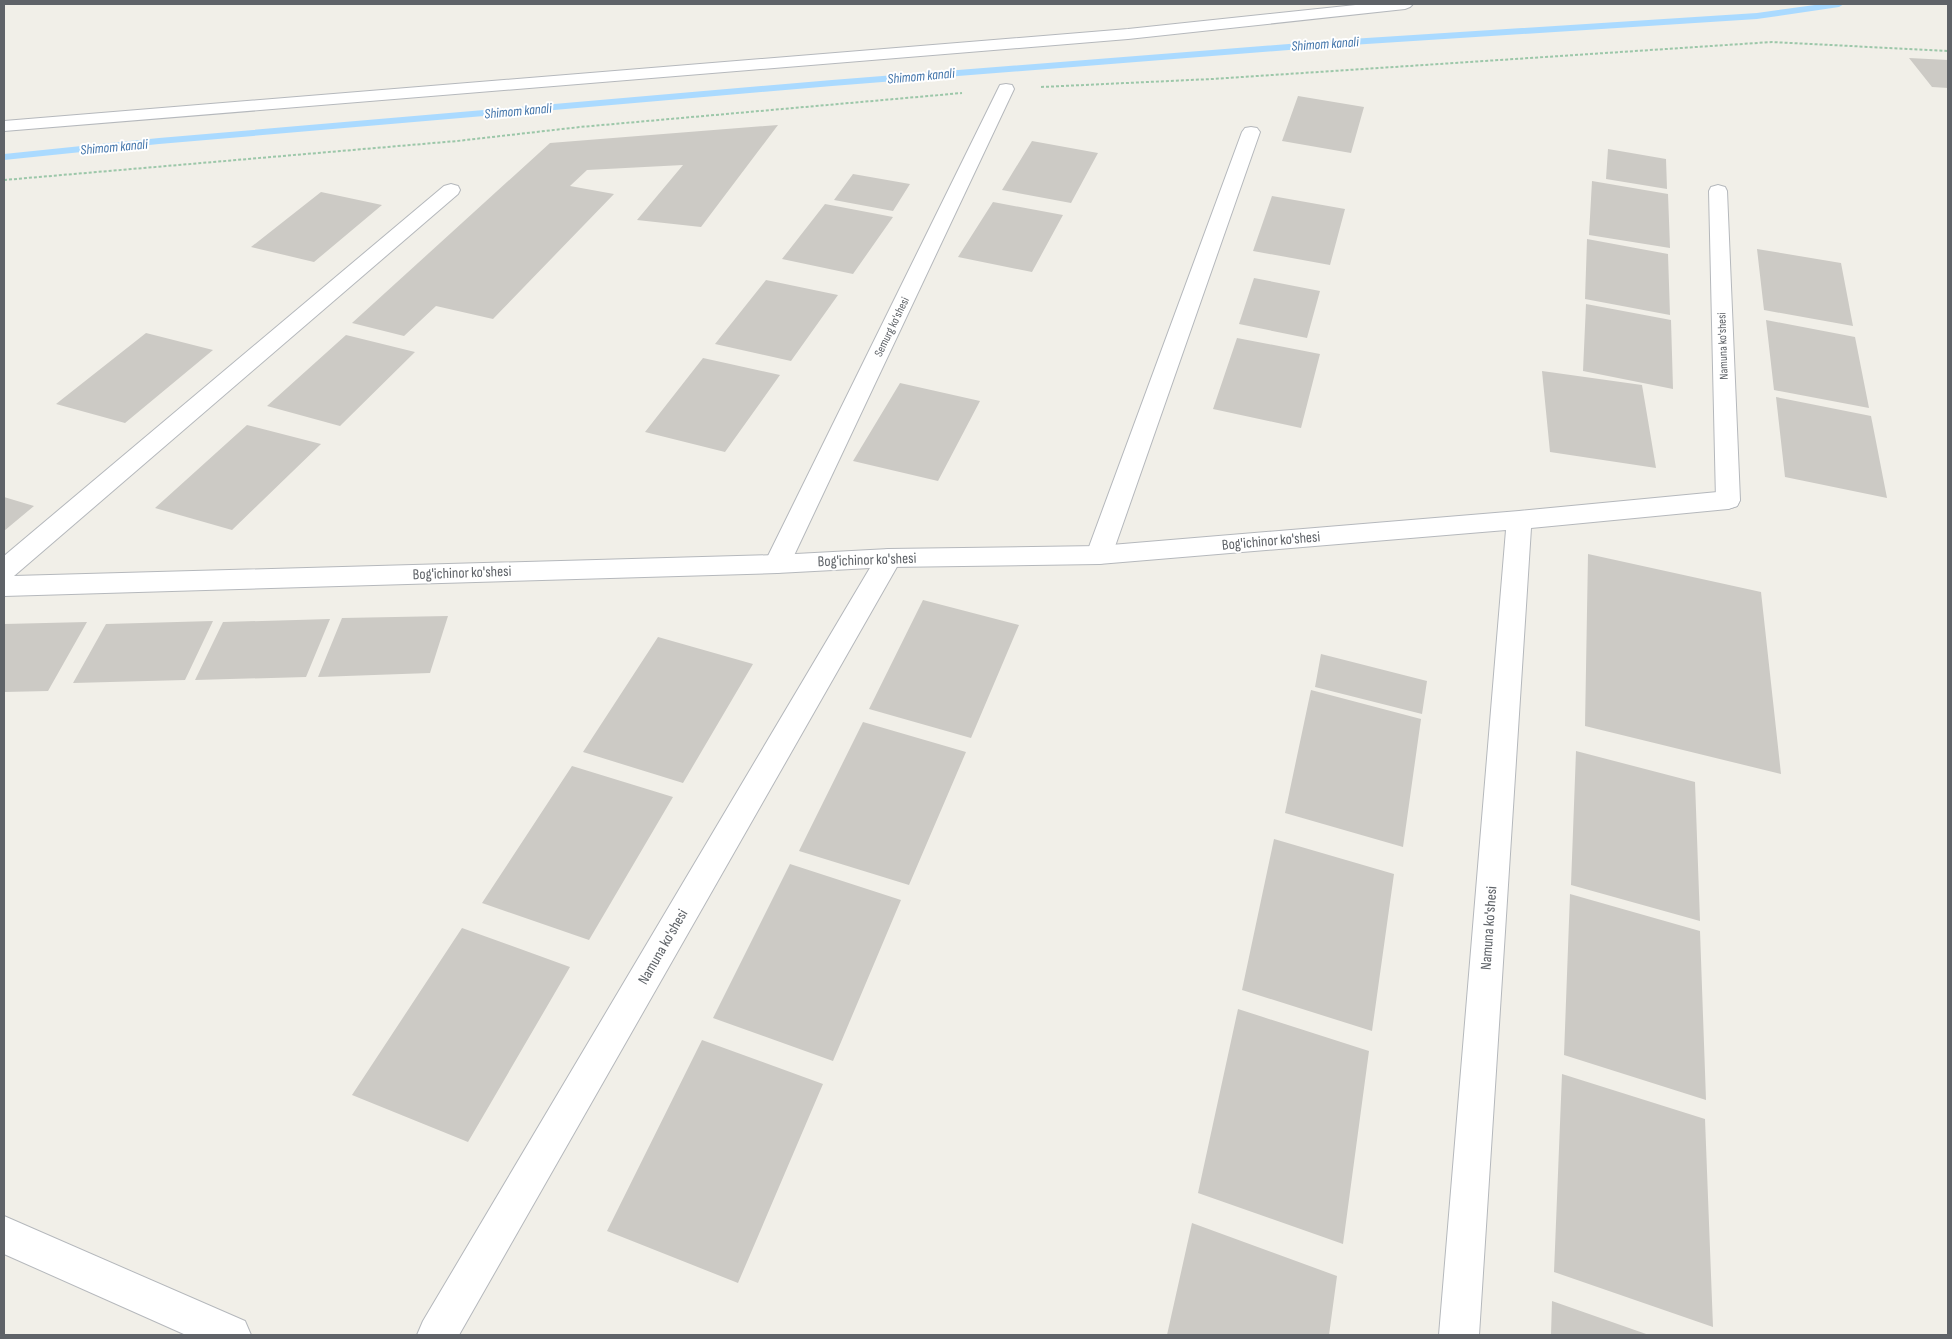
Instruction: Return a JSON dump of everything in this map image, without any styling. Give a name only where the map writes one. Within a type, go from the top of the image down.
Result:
[{"type":"street","points":[[4,126],[1118,35],[1392,7],[1405,4]]},
{"type":"street","name":"Semurg ko'shesi","points":[[777,564],[1006,89]]},
{"type":"street","points":[[1099,555],[1251,132]]},
{"type":"street","points":[[4,570],[451,190]]},
{"type":"street","name":"Namuna ko'shesi","points":[[1718,191],[1728,500]]},
{"type":"street","name":"Bog'ichinor ko'shesi","points":[[4,586],[777,564],[889,558],[1099,555],[1519,520],[1728,500]]},
{"type":"street","name":"Namuna ko'shesi","points":[[1459,1335],[1519,520]]},
{"type":"street","name":"Namuna ko'shesi","points":[[438,1335],[889,558]]},
{"type":"street","points":[[4,1235],[231,1335]]},
{"type":"building","points":[[1909,58],[1948,60],[1948,88],[1932,87]]},
{"type":"building","points":[[1298,96],[1364,107],[1351,153],[1282,141]]},
{"type":"building","points":[[778,125],[701,227],[637,220],[683,165],[587,170],[570,186],[614,194],[493,319],[436,306],[404,336],[352,323],[550,143]]},
{"type":"building","points":[[1032,141],[1098,153],[1071,203],[1002,190]]},
{"type":"building","points":[[1608,149],[1666,159],[1667,189],[1606,179]]},
{"type":"building","points":[[853,174],[910,184],[893,211],[834,200]]},
{"type":"building","points":[[1592,181],[1668,194],[1670,248],[1589,235]]},
{"type":"building","points":[[321,192],[382,205],[314,262],[251,247]]},
{"type":"building","points":[[1272,196],[1345,209],[1330,265],[1253,251]]},
{"type":"building","points":[[993,202],[1063,215],[1032,272],[958,257]]},
{"type":"building","points":[[825,204],[893,217],[853,274],[782,259]]},
{"type":"building","points":[[1587,239],[1668,254],[1670,315],[1585,299]]},
{"type":"building","points":[[1757,249],[1841,263],[1853,326],[1764,310]]},
{"type":"building","points":[[1254,278],[1320,291],[1307,338],[1239,324]]},
{"type":"building","points":[[766,280],[838,295],[791,361],[715,344]]},
{"type":"building","points":[[1586,304],[1671,320],[1673,389],[1583,371]]},
{"type":"building","points":[[1766,320],[1855,337],[1869,408],[1774,390]]},
{"type":"building","points":[[146,333],[213,350],[125,423],[56,404]]},
{"type":"building","points":[[346,335],[415,352],[340,426],[267,406]]},
{"type":"building","points":[[1237,338],[1320,354],[1301,428],[1213,409]]},
{"type":"building","points":[[703,358],[780,375],[725,452],[645,432]]},
{"type":"building","points":[[1542,371],[1642,385],[1656,468],[1550,452]]},
{"type":"building","points":[[900,383],[980,401],[938,481],[853,461]]},
{"type":"building","points":[[1776,397],[1871,416],[1887,498],[1785,477]]},
{"type":"building","points":[[247,425],[321,444],[232,530],[155,508]]},
{"type":"building","points":[[4,497],[34,506],[4,531]]},
{"type":"building","points":[[1588,554],[1761,592],[1781,774],[1585,726]]},
{"type":"building","points":[[923,600],[1019,625],[971,738],[869,709]]},
{"type":"building","points":[[448,616],[430,673],[318,677],[342,618]]},
{"type":"building","points":[[330,619],[306,677],[195,680],[223,622]]},
{"type":"building","points":[[213,621],[185,680],[73,683],[106,624]]},
{"type":"building","points":[[87,622],[48,691],[4,692],[4,624]]},
{"type":"building","points":[[658,637],[753,664],[683,783],[583,752]]},
{"type":"building","points":[[1321,654],[1427,681],[1422,714],[1315,687]]},
{"type":"building","points":[[1311,690],[1421,719],[1403,847],[1285,813]]},
{"type":"building","points":[[863,722],[966,752],[909,885],[799,851]]},
{"type":"building","points":[[1576,751],[1695,782],[1700,921],[1571,885]]},
{"type":"building","points":[[572,766],[673,797],[589,940],[482,903]]},
{"type":"building","points":[[1274,839],[1394,874],[1372,1031],[1242,990]]},
{"type":"building","points":[[790,864],[901,900],[833,1061],[713,1018]]},
{"type":"building","points":[[1570,894],[1700,931],[1706,1100],[1564,1055]]},
{"type":"building","points":[[462,928],[570,967],[468,1142],[352,1095]]},
{"type":"building","points":[[1238,1009],[1369,1051],[1343,1244],[1198,1193]]},
{"type":"building","points":[[702,1040],[823,1084],[738,1283],[607,1231]]},
{"type":"building","points":[[1562,1074],[1705,1119],[1713,1327],[1554,1272]]},
{"type":"building","points":[[1192,1223],[1337,1276],[1329,1335],[1167,1335]]},
{"type":"building","points":[[1552,1301],[1649,1335],[1551,1335]]},
{"type":"waterway","name":"Shimom kanali","points":[[4,157],[159,141],[832,83],[1351,42],[1757,16],[1839,4]]}]
